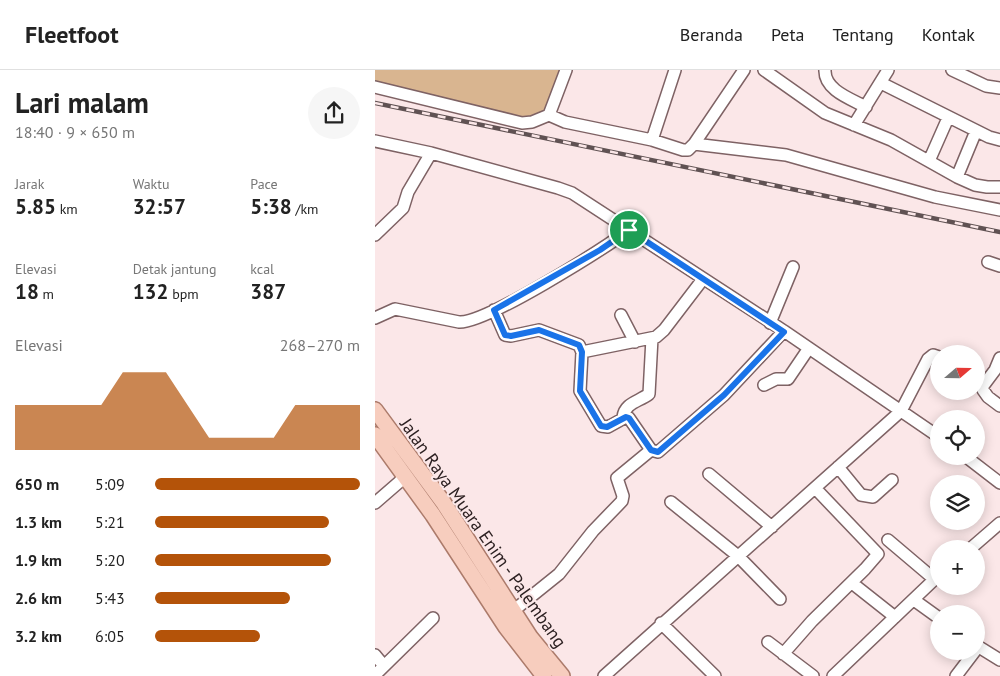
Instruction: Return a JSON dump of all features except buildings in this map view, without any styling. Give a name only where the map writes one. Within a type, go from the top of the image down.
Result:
[{"type":"main road","name":"Jalan Raya Muara Enim - Palembang","points":[[375,410],[443,502],[541,652],[562,676]]},
{"type":"main road","name":"Jalan Raya Muara Enim - Palembang","points":[[375,435],[433,515],[506,627],[544,676]]},
{"type":"street","points":[[549,115],[565,70]]},
{"type":"street","points":[[652,140],[675,70]]},
{"type":"street","points":[[375,87],[522,122],[532,122],[549,115],[565,122],[652,140],[688,150],[744,70]]},
{"type":"street","points":[[764,70],[819,110],[891,140],[957,177],[981,186],[1000,187]]},
{"type":"street","points":[[825,70],[826,79],[830,85],[841,94],[866,107]]},
{"type":"street","points":[[854,125],[888,70]]},
{"type":"street","points":[[952,70],[986,86],[1000,88]]},
{"type":"street","points":[[881,84],[948,118],[1000,140]]},
{"type":"street","points":[[929,161],[948,118]]},
{"type":"street","points":[[957,177],[976,131]]},
{"type":"street","points":[[375,141],[431,153],[572,193],[809,348],[930,430]]},
{"type":"street","points":[[694,144],[786,155],[935,197],[1000,210]]},
{"type":"street","points":[[375,235],[403,208],[408,192],[431,153]]},
{"type":"street","points":[[375,318],[390,310],[401,309],[469,322],[494,310],[600,250],[629,230]]},
{"type":"street","points":[[988,262],[1000,266]]},
{"type":"street","points":[[770,323],[793,268]]},
{"type":"street","points":[[582,352],[652,338],[664,330],[703,279]]},
{"type":"street","points":[[494,310],[505,335],[511,336],[544,331],[579,345],[582,352],[579,386],[581,395],[604,427],[623,418],[629,418],[651,450],[658,452],[724,395],[784,332]]},
{"type":"street","points":[[621,314],[635,342]]},
{"type":"street","points":[[623,418],[623,412],[627,406],[649,394],[652,338]]},
{"type":"street","points":[[764,385],[777,379],[788,379],[809,348]]},
{"type":"street","points":[[604,676],[661,623],[772,527],[901,411],[930,357]]},
{"type":"street","points":[[1000,358],[995,370],[983,386],[983,390],[988,397],[1000,406]]},
{"type":"street","points":[[513,611],[559,574],[593,530],[622,501],[623,496],[617,478],[651,450]]},
{"type":"street","points":[[977,465],[1000,483]]},
{"type":"street","points":[[838,467],[864,496],[873,497],[892,480]]},
{"type":"street","points":[[709,474],[772,527]]},
{"type":"street","points":[[375,503],[405,477]]},
{"type":"street","points":[[783,654],[812,621],[878,556],[878,552],[815,488]]},
{"type":"street","points":[[671,502],[738,556],[780,599]]},
{"type":"street","points":[[980,540],[1000,522]]},
{"type":"street","points":[[888,540],[930,572]]},
{"type":"street","points":[[852,583],[895,617]]},
{"type":"street","points":[[833,676],[930,583]]},
{"type":"street","points":[[914,600],[930,612]]},
{"type":"street","points":[[375,655],[380,672],[433,618]]},
{"type":"street","points":[[661,623],[715,676]]},
{"type":"street","points":[[768,642],[813,676]]},
{"type":"street","points":[[985,652],[1000,660]]},
{"type":"street","points":[[955,676],[968,660]]},
{"type":"shaded area","points":[[375,70],[565,70],[551,109],[537,116],[523,117],[375,86]]},
{"type":"railway","points":[[375,103],[1000,232]]},
{"type":"route","points":[[629,230],[784,332],[731,389],[658,452],[651,450],[629,418],[623,418],[607,427],[601,426],[581,395],[579,386],[582,352],[579,345],[539,330],[511,336],[505,335],[494,310],[600,250],[629,230]]}]
